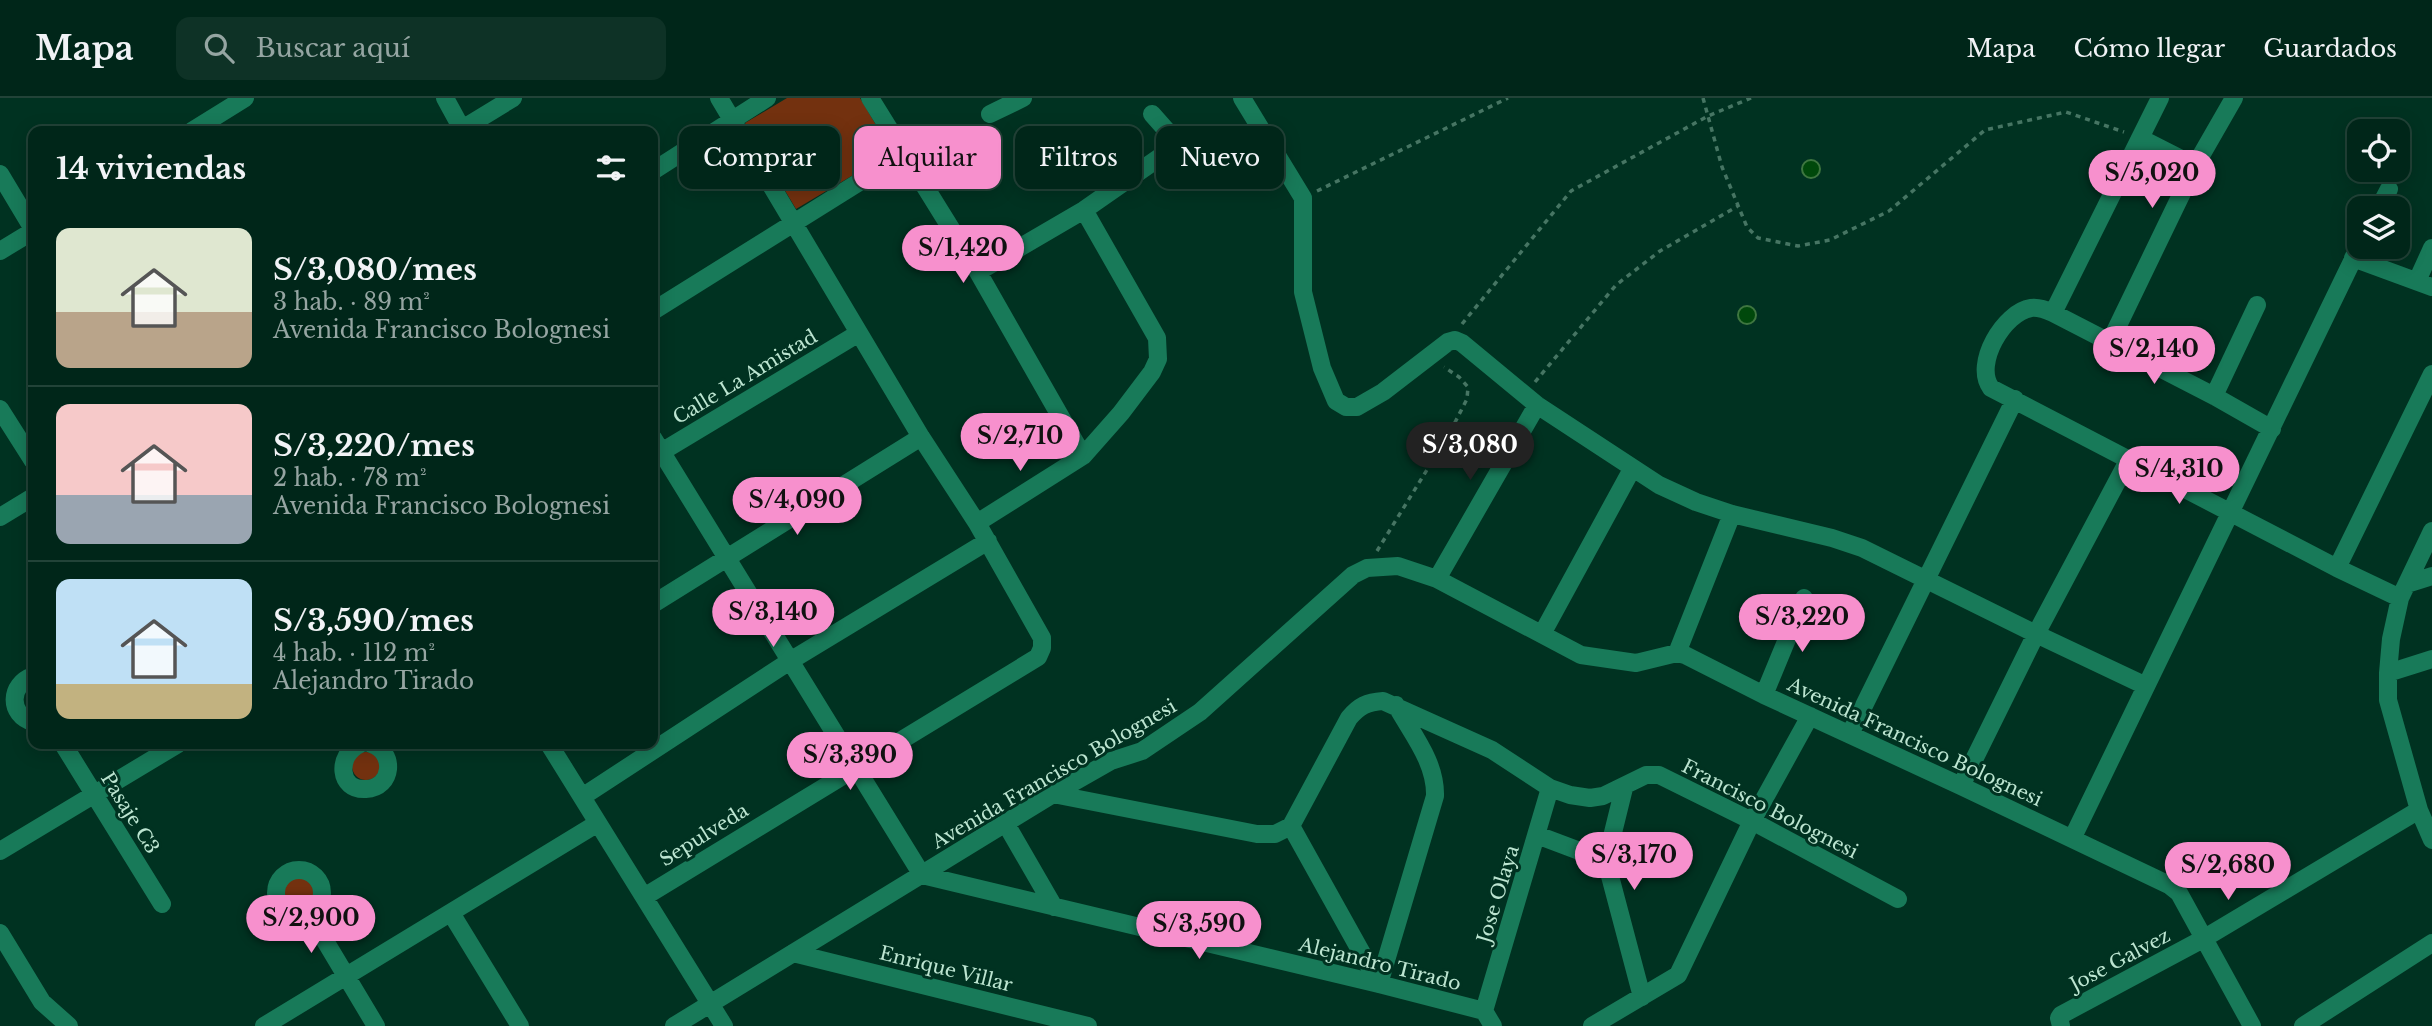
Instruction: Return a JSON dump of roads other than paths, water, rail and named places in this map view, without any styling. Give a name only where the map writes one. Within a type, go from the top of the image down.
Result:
[{"type":"street","points":[[445,98],[459,126]]},
{"type":"street","points":[[469,126],[513,98]]},
{"type":"street","points":[[658,747],[790,661],[988,541],[921,437],[719,98]]},
{"type":"street","points":[[658,168],[767,98]]},
{"type":"street","points":[[870,98],[887,126]]},
{"type":"street","points":[[990,114],[1023,98]]},
{"type":"street","points":[[1242,98],[1303,198],[1303,292],[1322,368],[1336,401],[1346,407],[1357,407],[1383,392],[1448,342],[1455,340],[1469,347],[1531,399],[1659,485],[1696,502],[1732,514],[1862,548],[2146,686]]},
{"type":"street","points":[[2053,313],[2160,98]]},
{"type":"street","points":[[2110,342],[2194,166],[2234,98]]},
{"type":"street","points":[[200,126],[240,99]]},
{"type":"street","points":[[978,272],[1084,210],[1173,148],[1175,140],[1152,114]]},
{"type":"street","points":[[2140,138],[2194,166]]},
{"type":"street","points":[[0,174],[28,222]]},
{"type":"street","points":[[658,309],[854,185]]},
{"type":"street","points":[[926,189],[978,272],[1083,456]]},
{"type":"street","points":[[2386,196],[2389,190]]},
{"type":"street","points":[[977,523],[1083,456],[1121,413],[1152,372],[1157,359],[1157,338],[1084,210]]},
{"type":"street","points":[[0,251],[28,233]]},
{"type":"street","points":[[2369,259],[2425,284],[2432,248]]},
{"type":"street","points":[[2072,839],[2353,259]]},
{"type":"street","points":[[2214,396],[2257,305]]},
{"type":"street","points":[[2272,429],[2110,342],[2038,308],[2020,312],[2002,329],[1991,347],[1984,367],[1986,380],[1991,388],[2337,568],[2403,591],[2432,576]]},
{"type":"street","name":"Calle La Amistad","points":[[658,448],[859,333]]},
{"type":"street","points":[[2337,568],[2432,374]]},
{"type":"street","points":[[1531,399],[1437,579],[1581,655],[1636,663],[1677,653],[1732,514]]},
{"type":"street","points":[[1850,734],[1924,579],[2015,399]]},
{"type":"street","points":[[0,410],[28,453]]},
{"type":"street","points":[[658,601],[921,437]]},
{"type":"street","points":[[658,452],[727,558],[922,875]]},
{"type":"street","points":[[1961,786],[2036,634],[2129,459]]},
{"type":"street","points":[[1542,634],[1633,470]]},
{"type":"street","points":[[0,517],[28,500]]},
{"type":"street","points":[[2432,531],[2403,591],[2391,639],[2388,673],[2388,700],[2423,802],[2432,840]]},
{"type":"street","name":"Sepulveda","points":[[644,897],[1038,657],[1042,638],[988,541]]},
{"type":"street","name":"Avenida Francisco Bolognesi","points":[[674,1026],[1053,794],[1111,761],[1142,751],[1200,712],[1353,575],[1367,568],[1398,566],[1437,579]]},
{"type":"street","points":[[1764,695],[1804,598]]},
{"type":"street","name":"Avenida Francisco Bolognesi","points":[[1677,653],[2169,885],[2179,893],[2252,1026]]},
{"type":"street","points":[[2388,673],[2432,659]]},
{"type":"street","points":[[28,678],[18,687],[14,701],[20,715],[28,719]]},
{"type":"street","name":"Francisco Bolognesi","points":[[1291,826],[1340,733],[1358,707],[1383,701],[1492,750],[1550,788],[1590,798],[1624,788],[1646,775],[1659,775],[1898,899]]},
{"type":"street","points":[[1379,984],[1435,796],[1432,768],[1395,705]]},
{"type":"street","points":[[1592,1026],[1678,975],[1752,821],[1810,716]]},
{"type":"street","name":"Pasaje C3","points":[[66,749],[162,904]]},
{"type":"street","points":[[0,851],[170,749]]},
{"type":"street","points":[[351,749],[344,760],[344,775],[353,786],[367,790],[381,784],[388,772],[387,756],[382,749]]},
{"type":"street","points":[[553,749],[723,1026]]},
{"type":"street","points":[[582,797],[655,749]]},
{"type":"street","name":"Jose Olaya","points":[[1489,1019],[1550,788]]},
{"type":"street","points":[[1624,788],[1606,861],[1642,997]]},
{"type":"street","points":[[1053,794],[1257,834],[1275,834],[1291,826],[1379,984]]},
{"type":"street","name":"Jose Galvez","points":[[2060,1022],[2203,939],[2423,802]]},
{"type":"street","points":[[264,1026],[598,824]]},
{"type":"street","points":[[1006,824],[1054,907]]},
{"type":"street","points":[[1537,835],[1606,861]]},
{"type":"street","name":"Alejandro Tirado","points":[[922,875],[1379,984],[1489,1019]]},
{"type":"street","points":[[451,913],[520,1026]]},
{"type":"street","points":[[309,914],[376,1026]]},
{"type":"street","points":[[2,940],[42,1002],[69,1026]]},
{"type":"street","points":[[2302,1026],[2432,943]]},
{"type":"street","name":"Enrique Villar","points":[[793,953],[1088,1026]]}]
